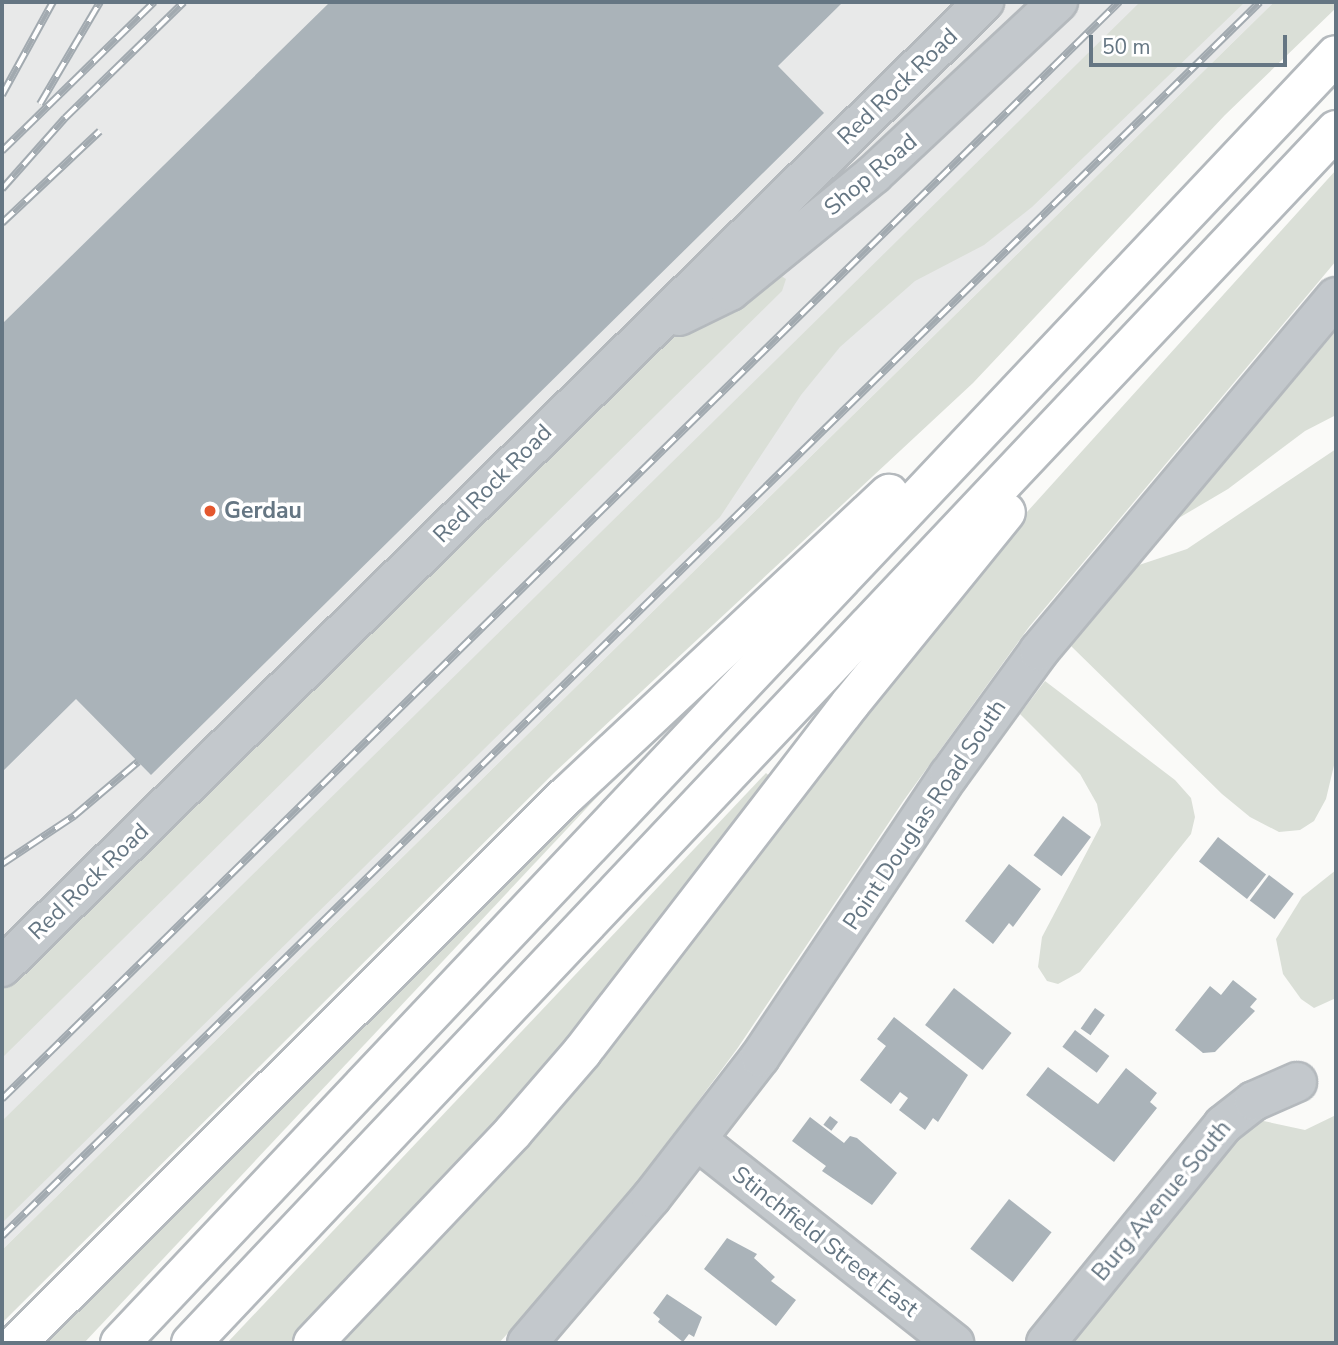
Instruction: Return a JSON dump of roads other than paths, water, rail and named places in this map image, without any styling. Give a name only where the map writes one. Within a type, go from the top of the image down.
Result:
[{"type":"highway","points":[[120,1343],[1336,55]]},
{"type":"highway","points":[[191,1343],[1336,130]]},
{"type":"highway","points":[[17,1343],[567,795],[1166,234]]},
{"type":"highway","points":[[313,1343],[513,1132],[582,1052],[850,704],[1211,263]]},
{"type":"street","name":"Red Rock Road","points":[[2,967],[984,2]]},
{"type":"street","name":"Shop Road","points":[[663,317],[702,307],[743,281],[913,141],[1058,2]]},
{"type":"street","name":"Point Douglas Road South","points":[[527,1343],[697,1140],[760,1058],[949,775],[1039,651],[1336,297]]},
{"type":"street","name":"Burg Avenue South","points":[[1046,1343],[1223,1125],[1254,1101],[1297,1083]]},
{"type":"street","name":"Stinchfield Street East","points":[[697,1140],[954,1343]]},
{"type":"railway","points":[[2,95],[53,2]]},
{"type":"railway","points":[[40,104],[100,2]]},
{"type":"railway","points":[[2,151],[154,2]]},
{"type":"railway","points":[[2,189],[65,118],[184,2]]},
{"type":"railway","points":[[2,1099],[1119,2]]},
{"type":"railway","points":[[2,1236],[1260,2]]},
{"type":"railway","points":[[2,223],[100,131]]},
{"type":"railway","points":[[2,864],[74,816],[138,762]]},
{"type":"place","name":"Gerdau","points":[[210,511]]}]
